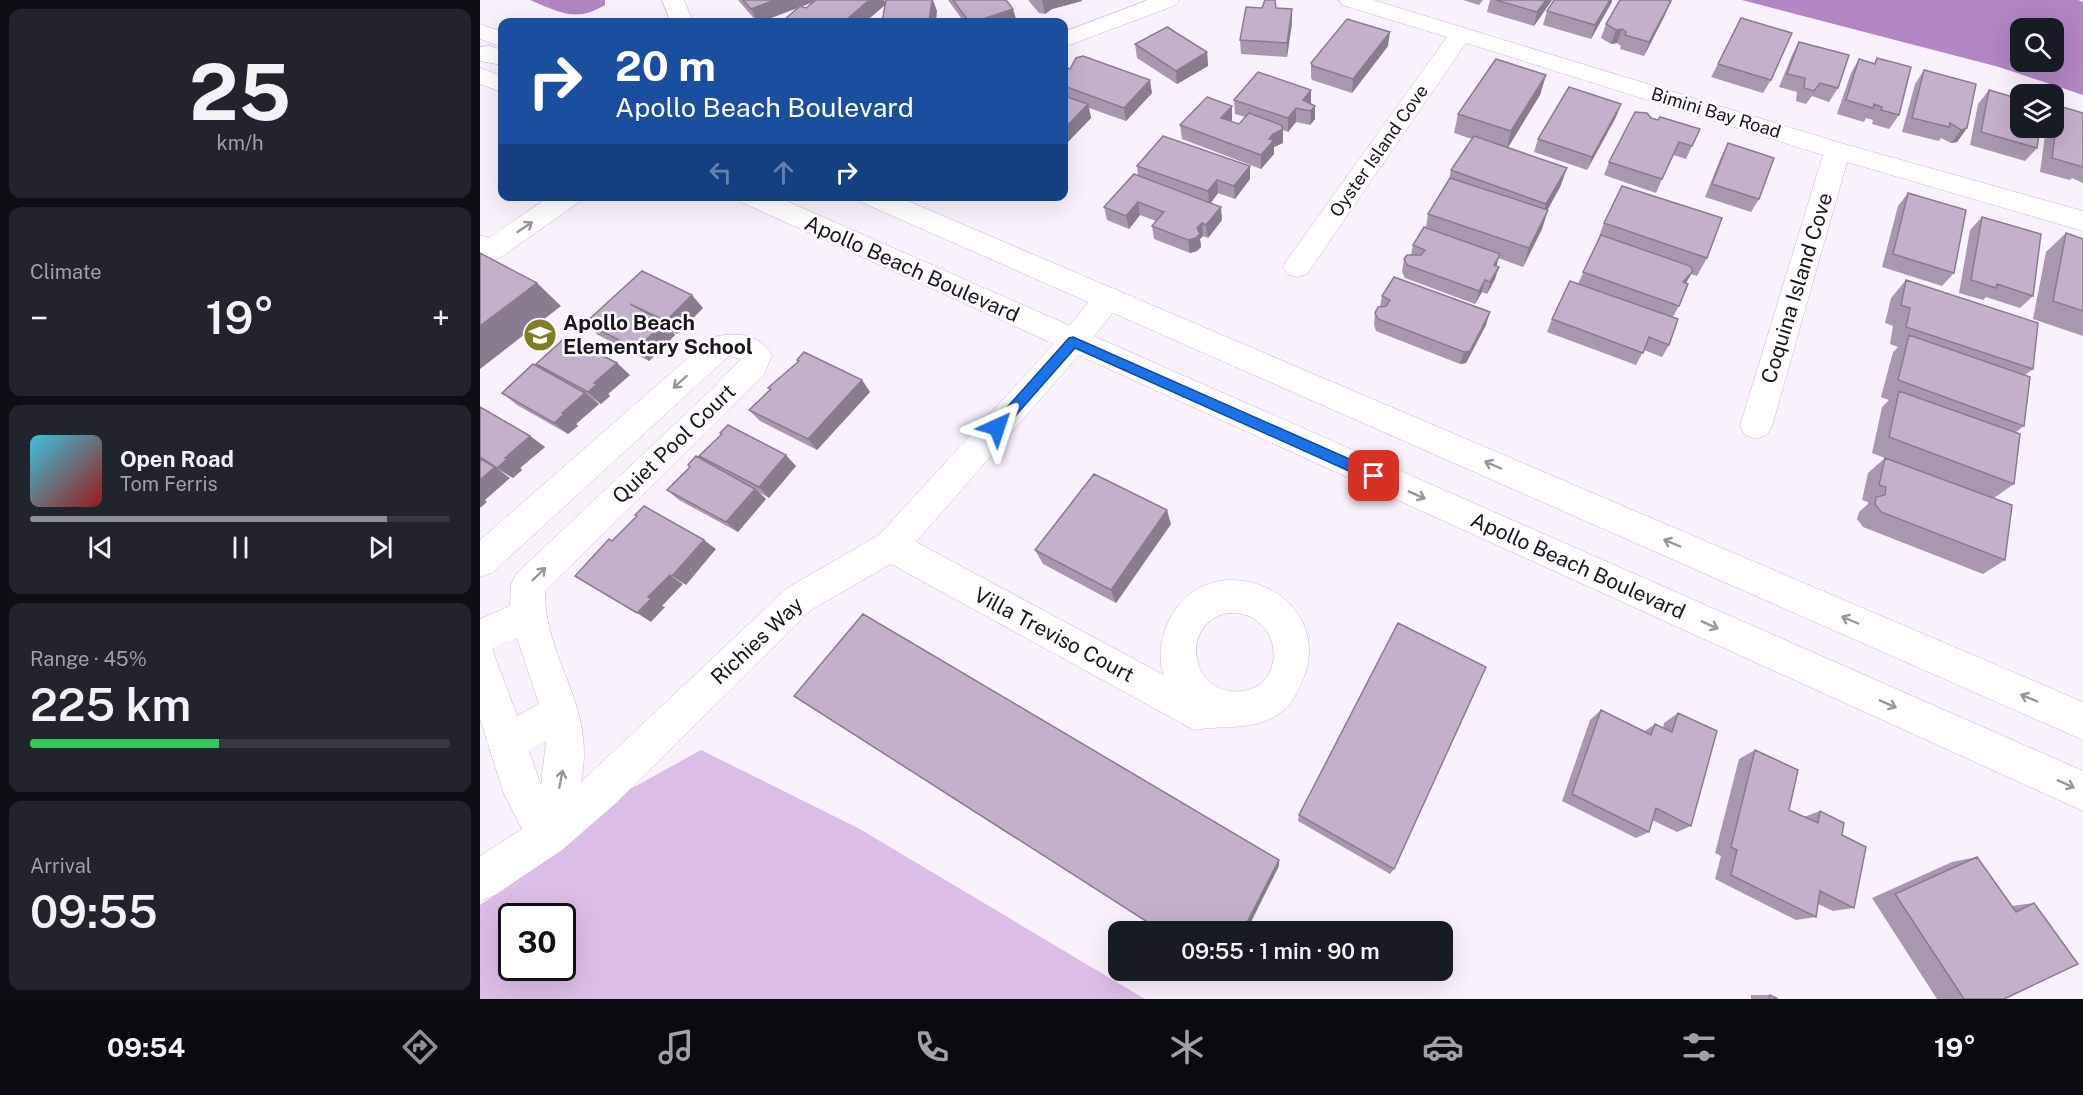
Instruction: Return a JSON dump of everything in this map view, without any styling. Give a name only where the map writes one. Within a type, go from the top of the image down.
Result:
[{"type":"street","points":[[673,0],[680,18]]},
{"type":"street","points":[[1068,38],[1168,0]]},
{"type":"street","name":"Bimini Bay Road","points":[[1350,0],[1837,151],[1975,188],[2083,222]]},
{"type":"street","points":[[480,31],[498,38]]},
{"type":"street","name":"Oyster Island Cove","points":[[1297,267],[1460,35]]},
{"type":"street","points":[[480,54],[490,53],[498,56]]},
{"type":"street","points":[[480,75],[498,83]]},
{"type":"street","name":"Coquina Island Cove","points":[[1756,426],[1837,151]]},
{"type":"street","points":[[480,245],[490,250],[563,201]]},
{"type":"street","name":"Apollo Beach Boulevard","points":[[761,201],[2083,791]]},
{"type":"street","points":[[882,201],[2083,721]]},
{"type":"street","points":[[1073,342],[1108,298]]},
{"type":"street","name":"Richies Way","points":[[480,880],[548,836],[601,790],[799,599],[891,546],[1073,342]]},
{"type":"street","name":"Quiet Pool Court","points":[[480,562],[721,346],[734,344],[748,347],[757,355],[753,367],[723,398],[528,585],[526,616],[561,712],[566,748],[562,778],[548,836]]},
{"type":"street","name":"Villa Treviso Court","points":[[891,546],[1194,711],[1220,707]]},
{"type":"street","points":[[480,637],[526,616]]},
{"type":"street","points":[[480,662],[524,794],[548,836]]},
{"type":"street","points":[[507,742],[561,712]]},
{"type":"shaded area","points":[[530,0],[605,0],[605,5],[585,14],[568,14]]},
{"type":"shaded area","points":[[1742,0],[2078,0],[2083,2],[2083,95],[2064,89],[2064,84],[2050,84],[2014,72],[2064,72],[2064,18],[2010,18],[2010,71]]},
{"type":"shaded area","points":[[701,750],[858,828],[1108,977],[1108,981],[1115,981],[1145,999],[480,999],[480,905],[553,856],[625,792]]},
{"type":"building","points":[[743,0],[775,0],[751,9]]},
{"type":"building","points":[[816,0],[869,0],[849,18],[786,18],[800,6],[806,8]]},
{"type":"building","points":[[886,0],[932,0],[930,18],[883,18]]},
{"type":"building","points":[[953,0],[1006,0],[1013,9],[986,18],[966,18]]},
{"type":"building","points":[[1265,0],[1275,0],[1276,8],[1292,9],[1287,43],[1240,40],[1246,7],[1262,8]]},
{"type":"building","points":[[1496,0],[1546,0],[1537,12]]},
{"type":"building","points":[[1554,0],[1610,0],[1595,25],[1547,11]]},
{"type":"building","points":[[1620,0],[1671,1],[1649,42],[1625,35],[1626,32],[1622,29],[1616,30],[1606,24]]},
{"type":"building","points":[[1741,18],[1792,33],[1771,80],[1718,64]]},
{"type":"building","points":[[1347,19],[1390,32],[1353,79],[1313,66],[1311,63]]},
{"type":"building","points":[[1167,27],[1207,52],[1176,71],[1135,44]]},
{"type":"building","points":[[1799,42],[1849,55],[1838,88],[1820,83],[1814,91],[1804,88],[1805,78],[1787,74]]},
{"type":"building","points":[[1083,56],[1150,80],[1124,108],[1068,87],[1068,68],[1070,69],[1076,58]]},
{"type":"building","points":[[1877,58],[1911,67],[1899,115],[1881,110],[1882,107],[1874,104],[1873,108],[1846,100],[1859,59],[1875,64]]},
{"type":"building","points":[[1496,59],[1546,75],[1511,131],[1458,114]]},
{"type":"building","points":[[1924,70],[1976,84],[1967,128],[1961,130],[1950,123],[1949,127],[1912,118]]},
{"type":"building","points":[[1258,72],[1311,90],[1303,100],[1315,106],[1311,111],[1296,108],[1288,118],[1234,100]]},
{"type":"building","points":[[1569,87],[1621,104],[1592,157],[1538,139]]},
{"type":"building","points":[[1989,90],[2010,96],[2010,138],[2038,138],[2037,148],[1981,132]]},
{"type":"building","points":[[1068,97],[1088,104],[1068,125]]},
{"type":"building","points":[[1207,97],[1232,106],[1221,118],[1239,124],[1249,113],[1281,125],[1283,129],[1273,134],[1269,139],[1274,140],[1261,155],[1180,125]]},
{"type":"building","points":[[2064,107],[2083,113],[2083,167],[2052,158],[2055,138],[2064,138]]},
{"type":"building","points":[[1635,112],[1647,113],[1651,118],[1658,120],[1660,117],[1700,129],[1692,146],[1679,142],[1662,179],[1609,162]]},
{"type":"building","points":[[1163,136],[1250,166],[1234,186],[1217,180],[1208,191],[1137,166]]},
{"type":"building","points":[[1474,136],[1567,168],[1546,204],[1451,170]]},
{"type":"building","points":[[1728,143],[1774,158],[1759,199],[1712,184]]},
{"type":"building","points":[[1134,174],[1221,207],[1206,225],[1202,223],[1197,228],[1200,234],[1196,238],[1188,240],[1152,226],[1164,212],[1138,202],[1126,216],[1104,207]]},
{"type":"building","points":[[1450,178],[1548,210],[1529,248],[1428,214]]},
{"type":"building","points":[[1622,186],[1722,218],[1707,258],[1604,223]]},
{"type":"building","points":[[1908,193],[1966,210],[1954,273],[1893,254]]},
{"type":"building","points":[[1982,217],[2041,234],[2033,296],[1997,284],[1996,288],[1971,280]]},
{"type":"building","points":[[1424,227],[1500,254],[1494,265],[1499,267],[1490,282],[1485,280],[1479,291],[1407,265],[1404,259],[1407,255],[1421,255],[1425,250],[1413,245]]},
{"type":"building","points":[[2066,233],[2083,239],[2083,311],[2053,301]]},
{"type":"building","points":[[1601,235],[1690,266],[1693,271],[1683,282],[1688,284],[1679,306],[1583,272]]},
{"type":"building","points":[[480,253],[537,283],[480,326]]},
{"type":"building","points":[[642,271],[692,295],[666,321],[630,304],[664,322],[637,349],[585,323]]},
{"type":"building","points":[[1394,277],[1490,312],[1470,351],[1464,352],[1378,319],[1375,313],[1378,307],[1386,306],[1390,300],[1382,296]]},
{"type":"building","points":[[1906,280],[2038,323],[2033,369],[1906,327],[1910,308],[1901,305]]},
{"type":"building","points":[[1570,281],[1678,319],[1669,345],[1649,337],[1643,353],[1552,319]]},
{"type":"building","points":[[1909,335],[2030,377],[2024,426],[1898,380]]},
{"type":"building","points":[[566,337],[617,363],[594,383],[597,384],[588,392],[536,364]]},
{"type":"building","points":[[804,352],[862,380],[808,439],[749,410],[771,389],[768,388],[799,361],[797,360]]},
{"type":"building","points":[[533,364],[585,393],[554,423],[502,393]]},
{"type":"building","points":[[1899,391],[2020,434],[2014,484],[1889,437]]},
{"type":"building","points":[[480,407],[530,436],[497,468],[480,457]]},
{"type":"building","points":[[728,425],[786,455],[759,487],[699,456]]},
{"type":"building","points":[[696,456],[755,489],[726,522],[667,490],[690,467],[688,465]]},
{"type":"building","points":[[1885,458],[2012,505],[2005,560],[1881,512],[1875,504],[1876,497],[1885,495],[1886,487],[1879,485]]},
{"type":"building","points":[[480,459],[495,467],[480,480]]},
{"type":"building","points":[[1094,474],[1167,510],[1111,590],[1035,550]]},
{"type":"building","points":[[644,506],[704,540],[672,576],[670,575],[648,597],[651,599],[637,613],[575,576],[609,539],[612,541],[637,516],[635,515]]},
{"type":"building","points":[[863,614],[1279,860],[1248,921],[1146,921],[794,696]]},
{"type":"building","points":[[1398,623],[1486,667],[1394,869],[1299,815]]},
{"type":"building","points":[[1601,710],[1651,735],[1655,724],[1672,732],[1678,713],[1717,731],[1691,826],[1656,808],[1649,832],[1572,794]]},
{"type":"building","points":[[1755,750],[1798,770],[1789,810],[1818,823],[1820,811],[1844,823],[1842,835],[1866,847],[1854,908],[1820,891],[1816,917],[1731,875],[1737,850],[1731,847]]},
{"type":"building","points":[[1977,857],[2016,912],[2034,903],[2078,964],[2004,999],[1964,999],[1895,894]]},
{"type":"place","name":"Apollo Beach Elementary School","points":[[540,335]]},
{"type":"route","points":[[997,427],[1073,342],[1374,476]]}]
